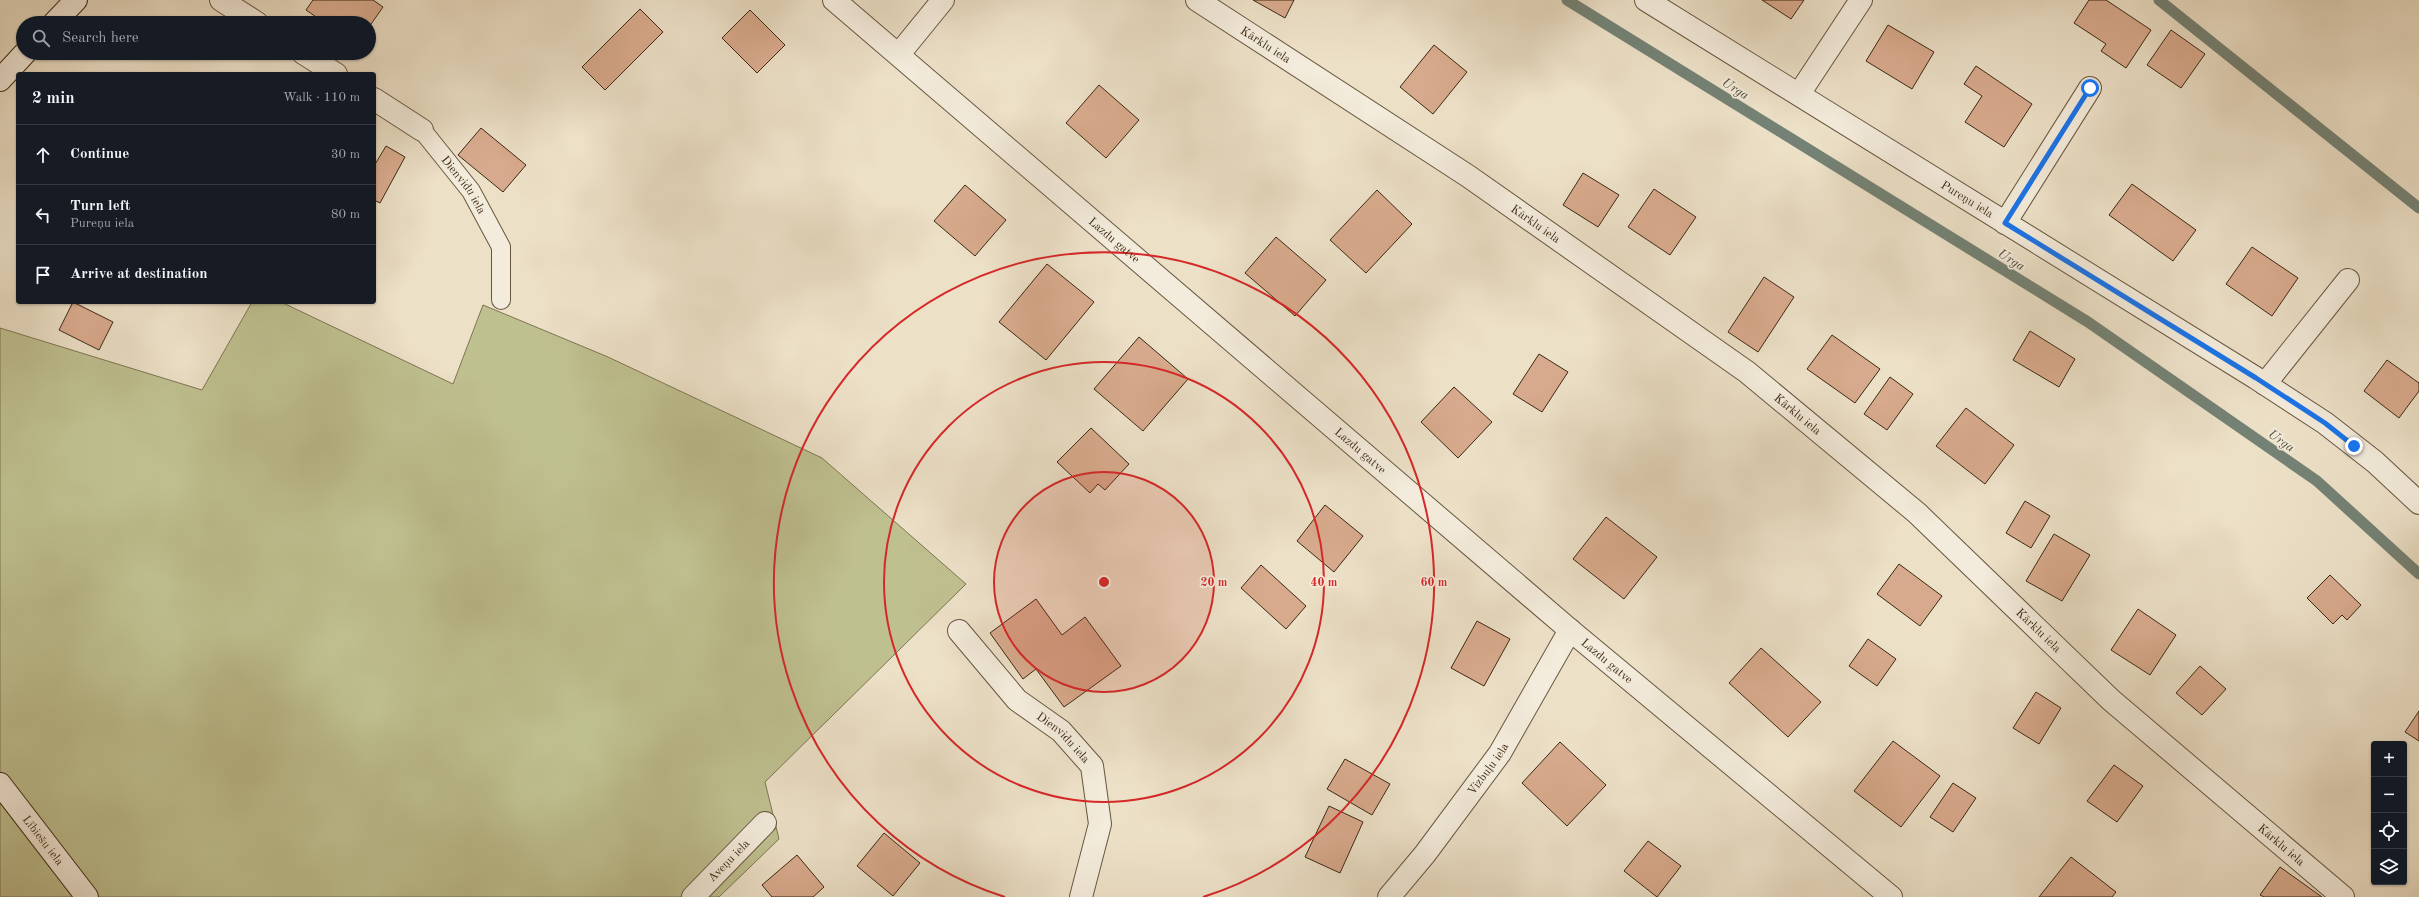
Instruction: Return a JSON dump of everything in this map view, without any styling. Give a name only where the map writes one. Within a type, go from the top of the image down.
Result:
[{"type":"street","points":[[61,16],[76,0]]},
{"type":"street","points":[[221,0],[246,16]]},
{"type":"street","name":"Lazdu gatve","points":[[834,0],[899,54],[1570,630],[1891,897]]},
{"type":"street","points":[[899,54],[943,0]]},
{"type":"street","name":"Kārklu iela","points":[[1197,0],[1468,176],[1747,372],[1917,513],[2111,700],[2343,897]]},
{"type":"street","name":"Pureņu iela","points":[[1646,0],[2265,384],[2325,423],[2375,462],[2419,504]]},
{"type":"street","points":[[1799,94],[1861,0]]},
{"type":"street","points":[[0,80],[19,60]]},
{"type":"street","points":[[314,60],[333,72]]},
{"type":"street","points":[[2005,223],[2090,88]]},
{"type":"street","name":"Dienvidu iela","points":[[376,100],[422,130]]},
{"type":"street","points":[[2265,384],[2348,280]]},
{"type":"street","name":"Vizbuļu iela","points":[[1389,897],[1425,854],[1500,753],[1570,630]]},
{"type":"street","name":"Dienvidu iela","points":[[959,631],[1017,700],[1061,731],[1092,766],[1100,824],[1081,897]]},
{"type":"street","name":"Lībiešu iela","points":[[0,784],[87,897]]},
{"type":"street","name":"Aveņu iela","points":[[693,897],[764,823]]},
{"type":"lane","name":"Dienvidu iela","points":[[422,130],[470,191],[501,247],[501,300]]},
{"type":"green space","points":[[251,304],[285,304],[453,384],[483,305],[608,357],[822,458],[966,584],[765,782],[779,839],[719,897],[0,897],[0,328],[202,390]]},
{"type":"building","points":[[313,0],[373,0],[383,7],[376,17],[315,16],[306,10]]},
{"type":"building","points":[[1253,0],[1294,0],[1285,18]]},
{"type":"building","points":[[1762,0],[1804,0],[1791,19]]},
{"type":"building","points":[[2089,0],[2106,0],[2151,30],[2126,68],[2101,51],[2106,44],[2074,23]]},
{"type":"building","points":[[640,9],[663,32],[605,90],[582,67]]},
{"type":"building","points":[[750,10],[785,45],[757,73],[722,38]]},
{"type":"building","points":[[1888,25],[1934,52],[1912,89],[1866,61]]},
{"type":"building","points":[[2171,30],[2205,54],[2181,88],[2147,65]]},
{"type":"building","points":[[1434,45],[1467,72],[1433,114],[1400,87]]},
{"type":"building","points":[[1976,66],[2032,104],[2004,147],[1965,122],[1982,96],[1964,84]]},
{"type":"building","points":[[1099,85],[1139,120],[1106,158],[1066,123]]},
{"type":"building","points":[[481,128],[526,165],[503,192],[458,155]]},
{"type":"building","points":[[386,146],[405,157],[380,203],[376,201],[376,163]]},
{"type":"building","points":[[1583,173],[1619,195],[1598,227],[1563,205]]},
{"type":"building","points":[[2132,184],[2196,230],[2173,261],[2109,215]]},
{"type":"building","points":[[965,185],[1006,220],[975,256],[934,221]]},
{"type":"building","points":[[1654,189],[1696,217],[1670,255],[1628,227]]},
{"type":"building","points":[[1377,190],[1412,224],[1366,273],[1330,240]]},
{"type":"building","points":[[1276,237],[1326,280],[1295,316],[1245,273]]},
{"type":"building","points":[[2252,247],[2298,278],[2272,316],[2226,284]]},
{"type":"building","points":[[1047,264],[1094,302],[1046,360],[999,322]]},
{"type":"building","points":[[1764,277],[1794,297],[1758,352],[1728,332]]},
{"type":"building","points":[[72,304],[77,304],[113,322],[99,350],[59,330]]},
{"type":"building","points":[[2030,331],[2075,359],[2059,387],[2013,360]]},
{"type":"building","points":[[1832,335],[1880,369],[1855,403],[1807,369]]},
{"type":"building","points":[[1139,337],[1188,379],[1143,431],[1094,389]]},
{"type":"building","points":[[1539,354],[1568,372],[1542,412],[1513,394]]},
{"type":"building","points":[[2387,360],[2419,383],[2419,391],[2399,418],[2364,391]]},
{"type":"building","points":[[1890,377],[1913,394],[1887,430],[1864,414]]},
{"type":"building","points":[[1454,387],[1492,422],[1458,458],[1421,422]]},
{"type":"building","points":[[1966,408],[2014,445],[1985,484],[1936,446]]},
{"type":"building","points":[[1091,428],[1129,464],[1105,490],[1098,484],[1090,493],[1057,462]]},
{"type":"building","points":[[2025,501],[2050,516],[2031,548],[2006,533]]},
{"type":"building","points":[[1325,505],[1363,536],[1334,572],[1297,541]]},
{"type":"building","points":[[1606,517],[1657,557],[1624,599],[1573,559]]},
{"type":"building","points":[[2054,534],[2090,555],[2062,601],[2026,581]]},
{"type":"building","points":[[1899,564],[1942,596],[1920,626],[1877,594]]},
{"type":"building","points":[[1261,565],[1306,606],[1286,629],[1241,588]]},
{"type":"building","points":[[2330,575],[2361,605],[2347,620],[2342,615],[2333,624],[2307,598]]},
{"type":"building","points":[[1036,599],[1062,635],[1085,617],[1121,666],[1064,707],[1036,669],[1023,679],[990,633]]},
{"type":"building","points":[[2138,609],[2176,635],[2150,675],[2111,650]]},
{"type":"building","points":[[1477,621],[1510,639],[1484,686],[1451,668]]},
{"type":"building","points":[[1868,639],[1896,659],[1877,686],[1849,666]]},
{"type":"building","points":[[1761,648],[1821,702],[1788,737],[1729,683]]},
{"type":"building","points":[[2200,666],[2226,689],[2202,715],[2176,693]]},
{"type":"building","points":[[2036,692],[2061,708],[2039,744],[2013,728]]},
{"type":"building","points":[[2419,711],[2419,741],[2405,732]]},
{"type":"building","points":[[1893,741],[1940,776],[1901,827],[1854,791]]},
{"type":"building","points":[[1560,742],[1606,785],[1567,826],[1522,783]]},
{"type":"building","points":[[1345,759],[1390,784],[1372,815],[1327,789]]},
{"type":"building","points":[[2114,765],[2143,786],[2117,822],[2087,801]]},
{"type":"building","points":[[1953,783],[1976,798],[1953,832],[1930,817]]},
{"type":"building","points":[[1329,806],[1363,822],[1340,873],[1305,857]]},
{"type":"building","points":[[884,833],[920,863],[893,896],[857,866]]},
{"type":"building","points":[[1648,841],[1681,866],[1657,897],[1624,871]]},
{"type":"building","points":[[797,855],[824,887],[813,897],[772,897],[762,885]]},
{"type":"building","points":[[2071,857],[2116,892],[2112,897],[2039,897]]},
{"type":"building","points":[[2280,867],[2322,897],[2264,897],[2260,895]]},
{"type":"waterway","name":"Urga","points":[[1567,0],[2088,322],[2317,481],[2419,574]]},
{"type":"waterway","points":[[2159,0],[2419,208]]},
{"type":"route","points":[[2090,88],[2005,223],[2133,304],[2256,378],[2325,423],[2354,446]]}]
